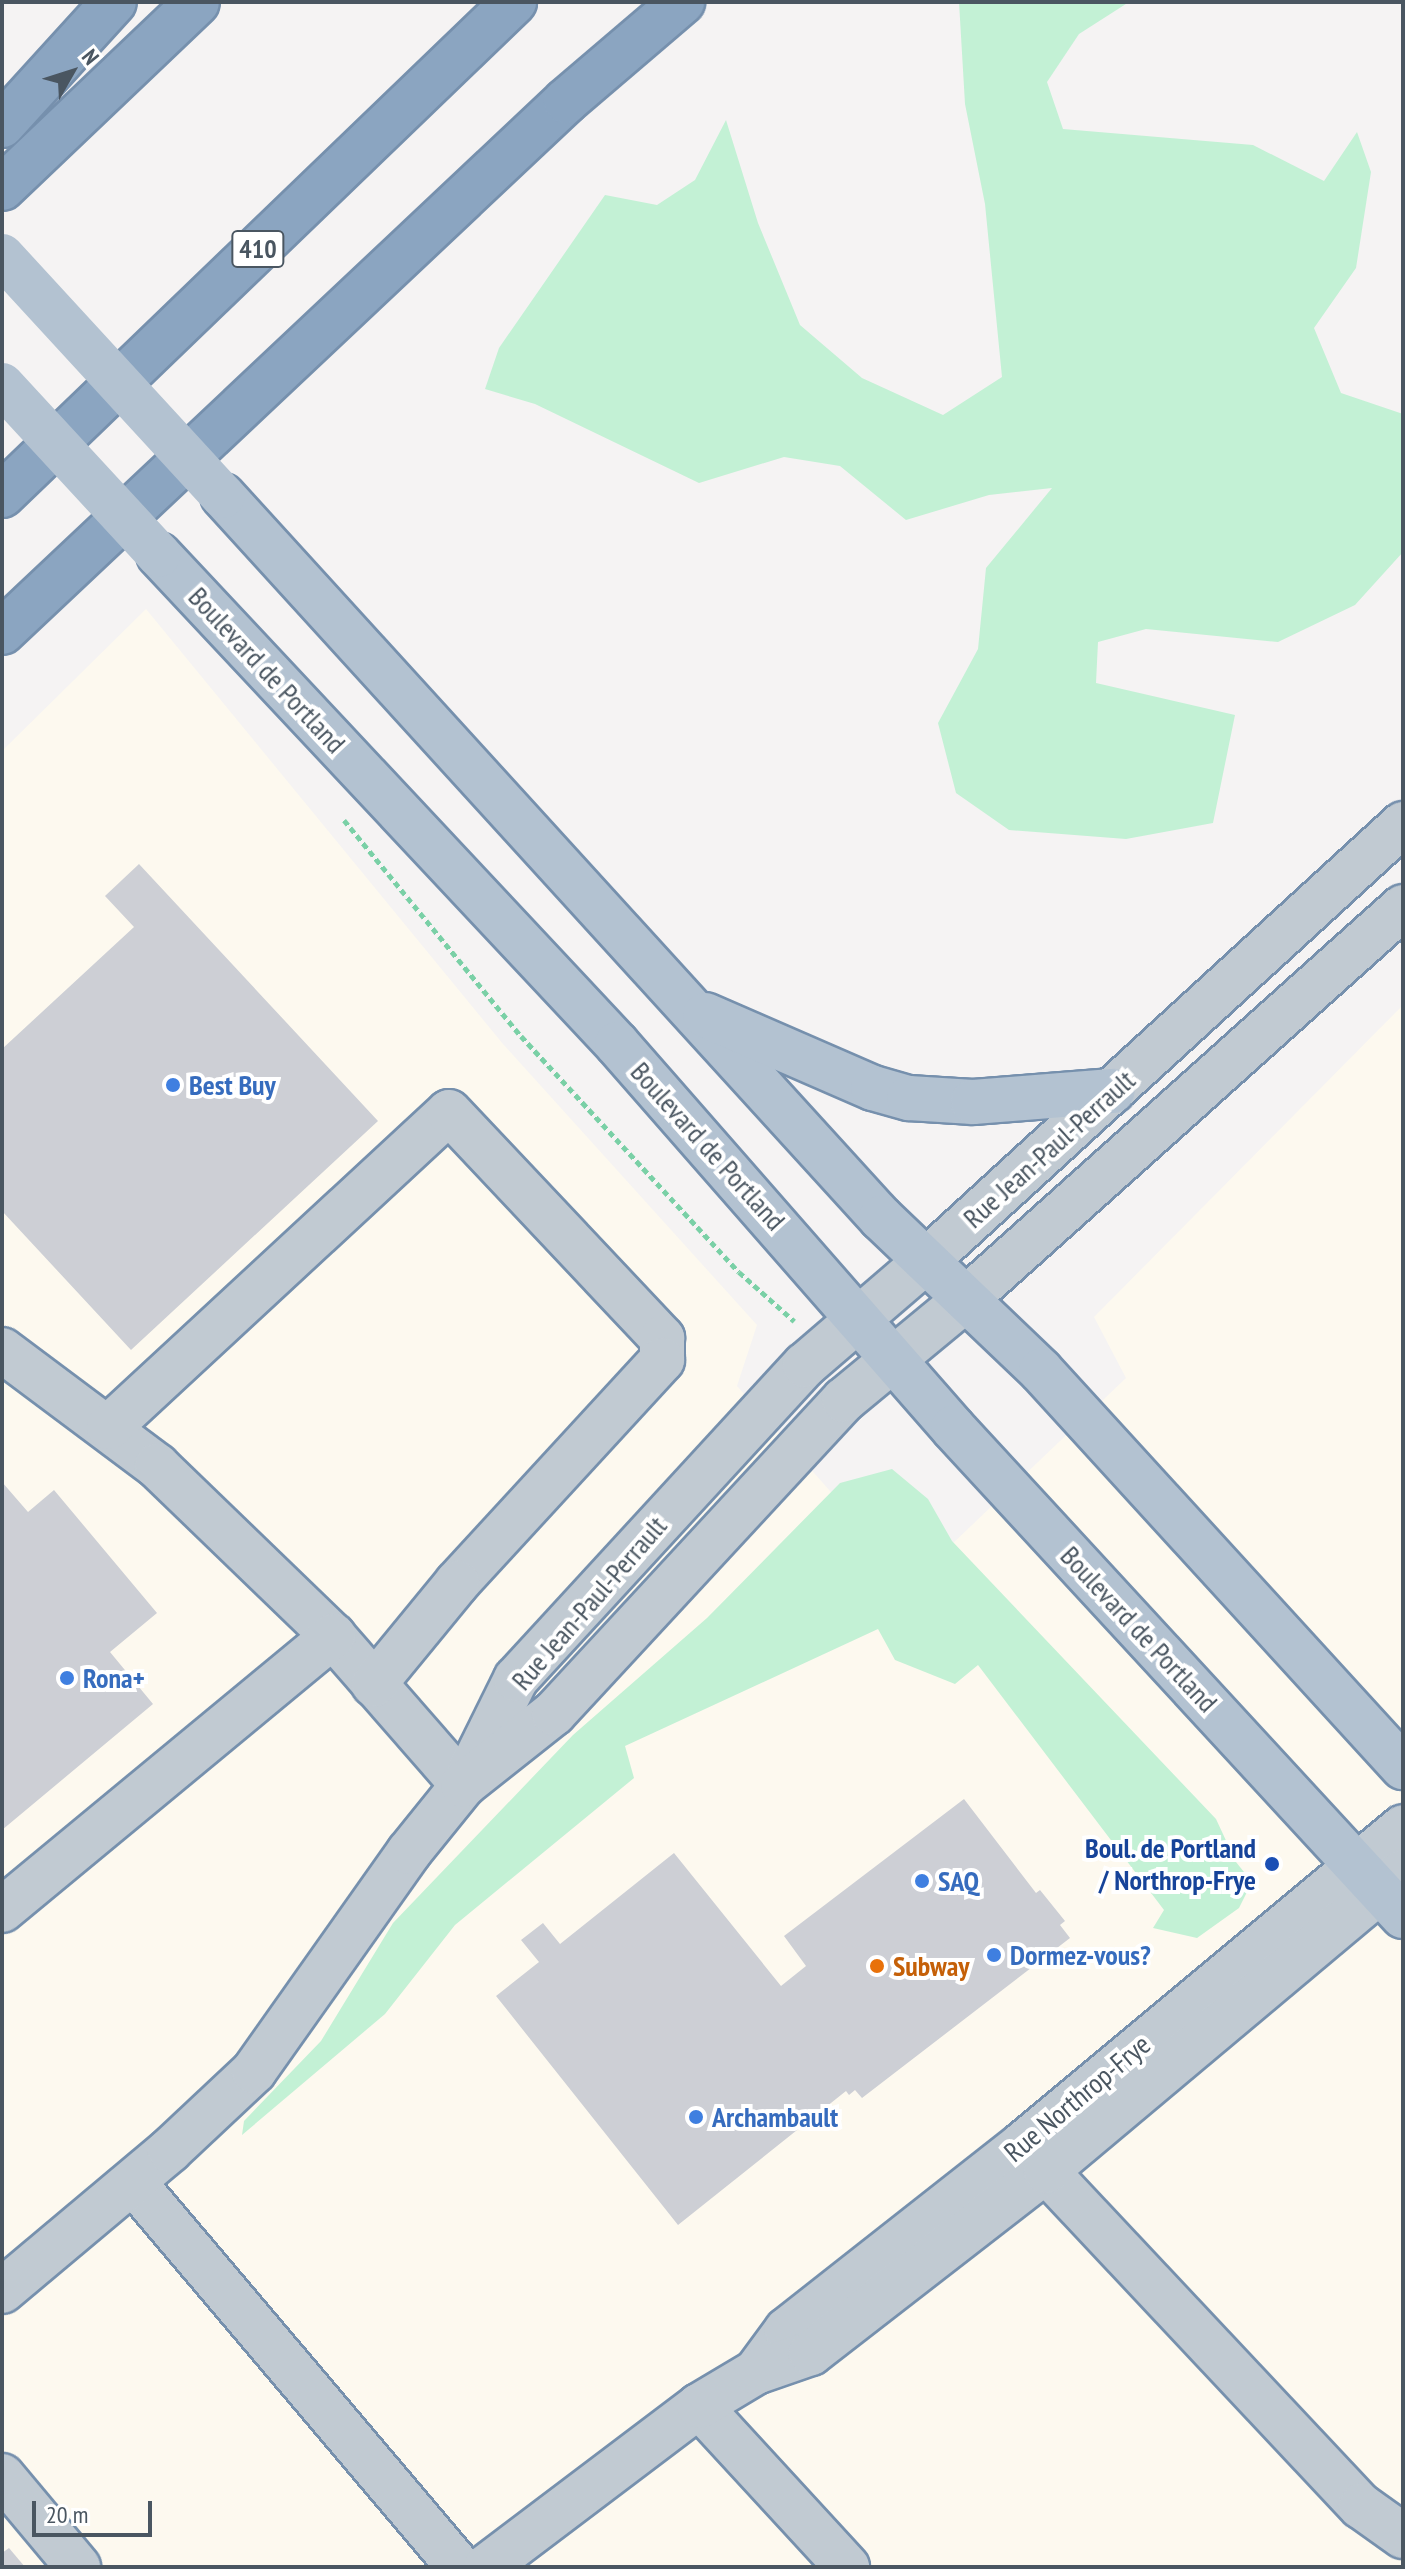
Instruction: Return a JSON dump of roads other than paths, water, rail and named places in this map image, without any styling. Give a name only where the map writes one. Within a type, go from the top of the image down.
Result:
[{"type":"highway","points":[[2,125],[114,2]]},
{"type":"highway","points":[[2,188],[197,2]]},
{"type":"highway","name":"410","points":[[2,495],[514,2]]},
{"type":"highway","points":[[2,632],[566,101],[682,2]]},
{"type":"main road","points":[[2,256],[926,1261],[1041,1371],[1403,1767]]},
{"type":"main road","name":"Boulevard de Portland","points":[[2,385],[617,1044],[894,1358],[1386,1886]]},
{"type":"main road","points":[[695,1011],[864,1084],[909,1098],[973,1102],[1113,1091]]},
{"type":"street","name":"Rue Jean-Paul-Perrault","points":[[463,1785],[516,1679],[805,1365],[926,1261],[1403,824]]},
{"type":"street","name":"Rue Jean-Paul-Perrault","points":[[463,1785],[554,1713],[844,1400],[966,1299],[1403,907]]},
{"type":"street","points":[[109,1427],[449,1112],[662,1338],[662,1360],[457,1583],[374,1684]]},
{"type":"street","points":[[2,1350],[109,1427],[157,1466],[333,1636],[463,1785],[409,1852],[254,2071],[133,2182],[2,2291]]},
{"type":"street","points":[[2,1910],[333,1636]]},
{"type":"street","name":"Rue Northrop-Frye","points":[[486,2567],[699,2406],[756,2372],[811,2353],[1046,2171],[1386,1886],[1403,1827]]},
{"type":"street","name":"Rue Northrop-Frye","points":[[756,2372],[787,2330],[1023,2144],[1386,1886]]},
{"type":"street","points":[[1046,2171],[1361,2506],[1403,2536]]},
{"type":"street","points":[[133,2182],[459,2567]]},
{"type":"street","points":[[699,2406],[847,2567]]},
{"type":"street","points":[[2,2476],[78,2567]]},
{"type":"place","name":"Best Buy","points":[[173,1085]]},
{"type":"place","name":"Rona+","points":[[67,1678]]},
{"type":"place","name":"Boul. de Portland / Northrop-Frye","points":[[1272,1864]]},
{"type":"place","name":"SAQ","points":[[922,1881]]},
{"type":"place","name":"Dormez-vous?","points":[[994,1955]]},
{"type":"place","name":"Subway","points":[[877,1966]]},
{"type":"place","name":"Archambault","points":[[696,2117]]}]
